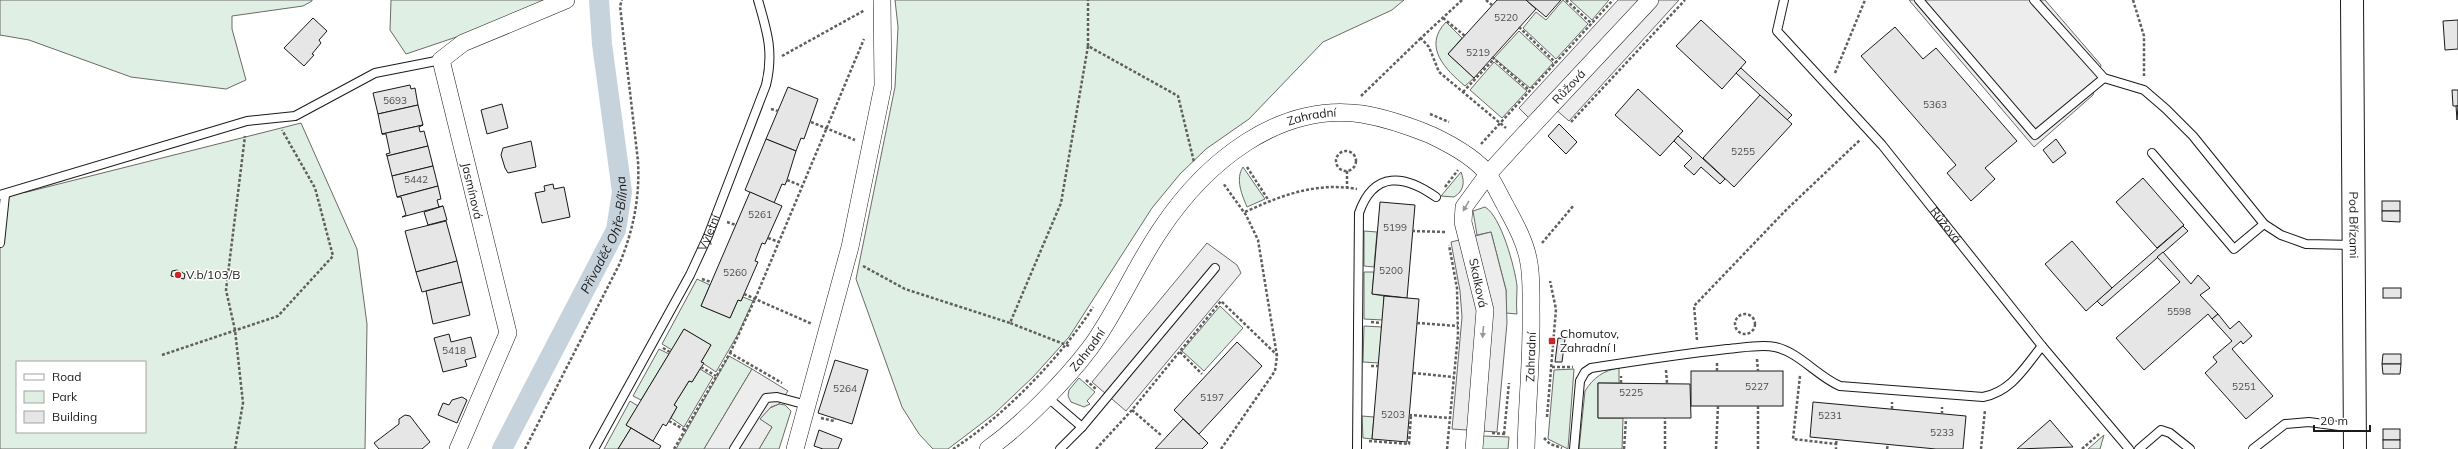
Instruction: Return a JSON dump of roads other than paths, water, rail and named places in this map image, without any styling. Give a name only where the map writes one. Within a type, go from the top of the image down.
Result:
[{"type":"street","points":[[441,60],[463,43],[566,0]]},
{"type":"street","points":[[795,449],[847,257],[883,86],[882,0]]},
{"type":"street","name":"Růžová","points":[[1488,174],[1650,0]]},
{"type":"street","name":"Pod Břízami","points":[[2352,0],[2355,438]]},
{"type":"street","name":"Jasmínová","points":[[441,60],[508,333],[458,449]]},
{"type":"street","name":"Zahradní","points":[[988,449],[1047,397],[1085,353],[1160,230],[1205,163],[1273,127],[1302,118],[1332,114],[1362,114],[1403,124],[1442,140],[1468,157],[1488,174],[1519,232],[1528,258],[1531,285],[1532,358],[1526,449]]},
{"type":"street","name":"Skalková","points":[[1474,449],[1485,310],[1466,228],[1463,222],[1464,206],[1488,174]]},
{"type":"lane","name":"Výletní","points":[[594,449],[690,275],[708,236],[766,85],[771,58],[768,35],[758,0]]},
{"type":"lane","name":"Růžová","points":[[1784,0],[1777,31],[1830,86],[1869,131],[2042,346],[2109,425],[2125,448]]},
{"type":"lane","points":[[1919,0],[2035,135],[2104,78]]},
{"type":"lane","points":[[2034,0],[2104,78],[2144,90],[2193,136],[2264,224],[2281,235],[2306,244],[2354,246]]},
{"type":"lane","points":[[0,243],[3,195],[247,121],[295,116],[375,73],[441,60]]},
{"type":"lane","points":[[2152,153],[2234,249],[2264,224]]},
{"type":"lane","points":[[1357,449],[1359,212],[1370,191],[1384,182],[1400,180],[1410,181],[1421,186],[1436,197]]},
{"type":"lane","points":[[1060,449],[1082,427],[1215,268]]},
{"type":"lane","points":[[1574,449],[1580,381],[1585,372],[1591,368],[1699,352],[1757,346],[1776,347],[1828,381],[1840,386],[1986,396],[1996,394],[2008,386],[2042,346]]},
{"type":"lane","points":[[734,449],[766,398],[777,397],[807,405]]},
{"type":"lane","points":[[1047,397],[1082,427]]},
{"type":"lane","points":[[2253,449],[2285,424],[2309,422],[2355,438]]},
{"type":"lane","points":[[2139,449],[2161,430],[2170,432],[2190,449]]},
{"type":"waterway","name":"Přivaděč Ohře-Bílina","points":[[502,449],[616,230],[622,192],[602,44],[599,0]]},
{"type":"place","name":"V.b/103/B","points":[[178,275]]},
{"type":"place","name":"Chomutov, Zahradní I","points":[[1552,341]]}]
